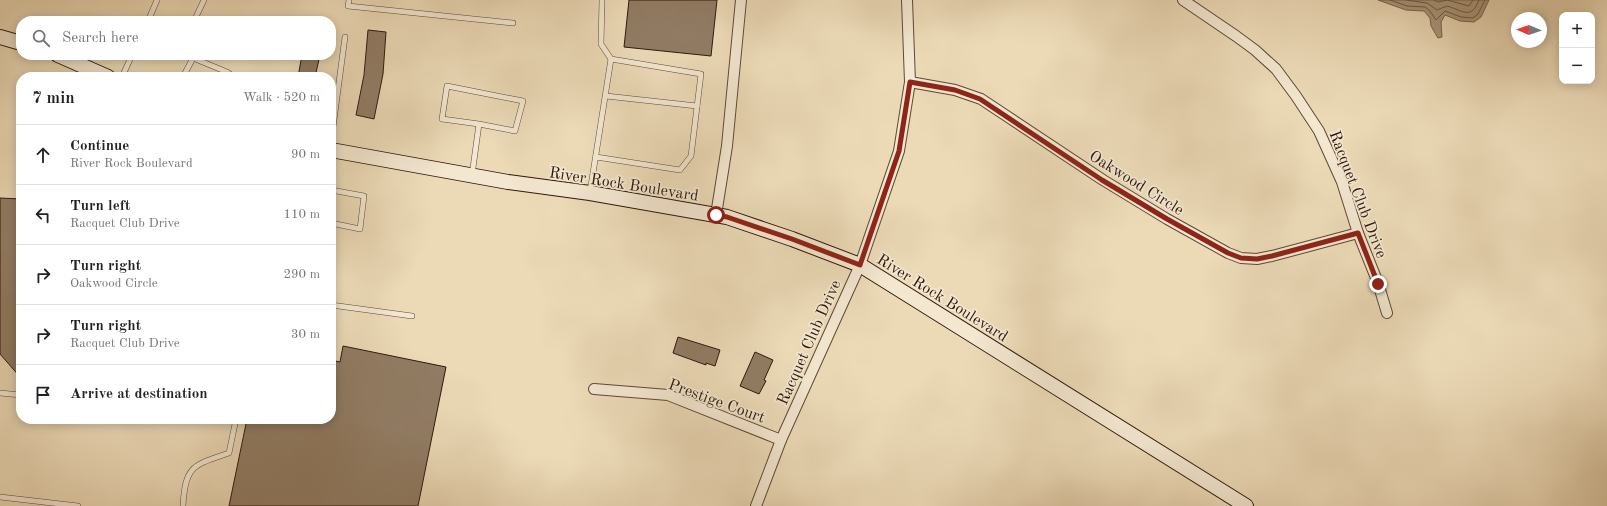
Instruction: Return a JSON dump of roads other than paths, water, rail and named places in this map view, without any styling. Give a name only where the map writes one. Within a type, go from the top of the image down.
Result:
[{"type":"street","points":[[716,215],[727,146],[741,0]]},
{"type":"street","name":"Racquet Club Drive","points":[[756,506],[781,440],[860,265],[899,151],[910,82],[907,0]]},
{"type":"street","name":"Racquet Club Drive","points":[[1183,0],[1236,36],[1271,64],[1283,77],[1319,131],[1342,182],[1358,233],[1378,284],[1387,313]]},
{"type":"street","points":[[0,37],[16,42]]},
{"type":"street","points":[[69,60],[97,72]]},
{"type":"street","name":"Oakwood Circle","points":[[910,82],[955,90],[980,99],[1102,180],[1228,253],[1241,258],[1257,259],[1272,256],[1358,233]]},
{"type":"street","name":"River Rock Boulevard","points":[[336,151],[472,176],[590,193],[727,217],[792,239],[860,265],[1246,506]]},
{"type":"street","name":"Prestige Court","points":[[594,389],[668,395],[781,440]]},
{"type":"lane","points":[[150,16],[157,0]]},
{"type":"lane","points":[[196,16],[204,0]]},
{"type":"lane","points":[[349,0],[348,6],[514,23]]},
{"type":"lane","points":[[596,156],[680,170],[692,156],[701,74],[612,59],[601,44],[602,0]]},
{"type":"lane","points":[[336,104],[345,37]]},
{"type":"lane","points":[[590,193],[612,59]]},
{"type":"lane","points":[[124,72],[130,60]]},
{"type":"lane","points":[[186,72],[192,60]]},
{"type":"lane","points":[[198,60],[227,72]]},
{"type":"lane","points":[[447,86],[523,102],[515,131],[479,124],[442,119],[447,86]]},
{"type":"lane","points":[[606,96],[697,106]]},
{"type":"lane","points":[[472,176],[479,124]]},
{"type":"lane","points":[[336,191],[364,196],[360,229],[336,224]]},
{"type":"lane","points":[[336,306],[412,316]]},
{"type":"lane","points":[[0,393],[16,395]]},
{"type":"lane","points":[[183,506],[188,476],[197,464],[229,453],[235,424]]},
{"type":"lane","points":[[0,496],[78,506]]},
{"type":"water","points":[[1378,0],[1489,0],[1481,17],[1474,22],[1460,21],[1445,15],[1441,22],[1442,37],[1438,38],[1431,26],[1430,18],[1424,11],[1406,10]]}]
